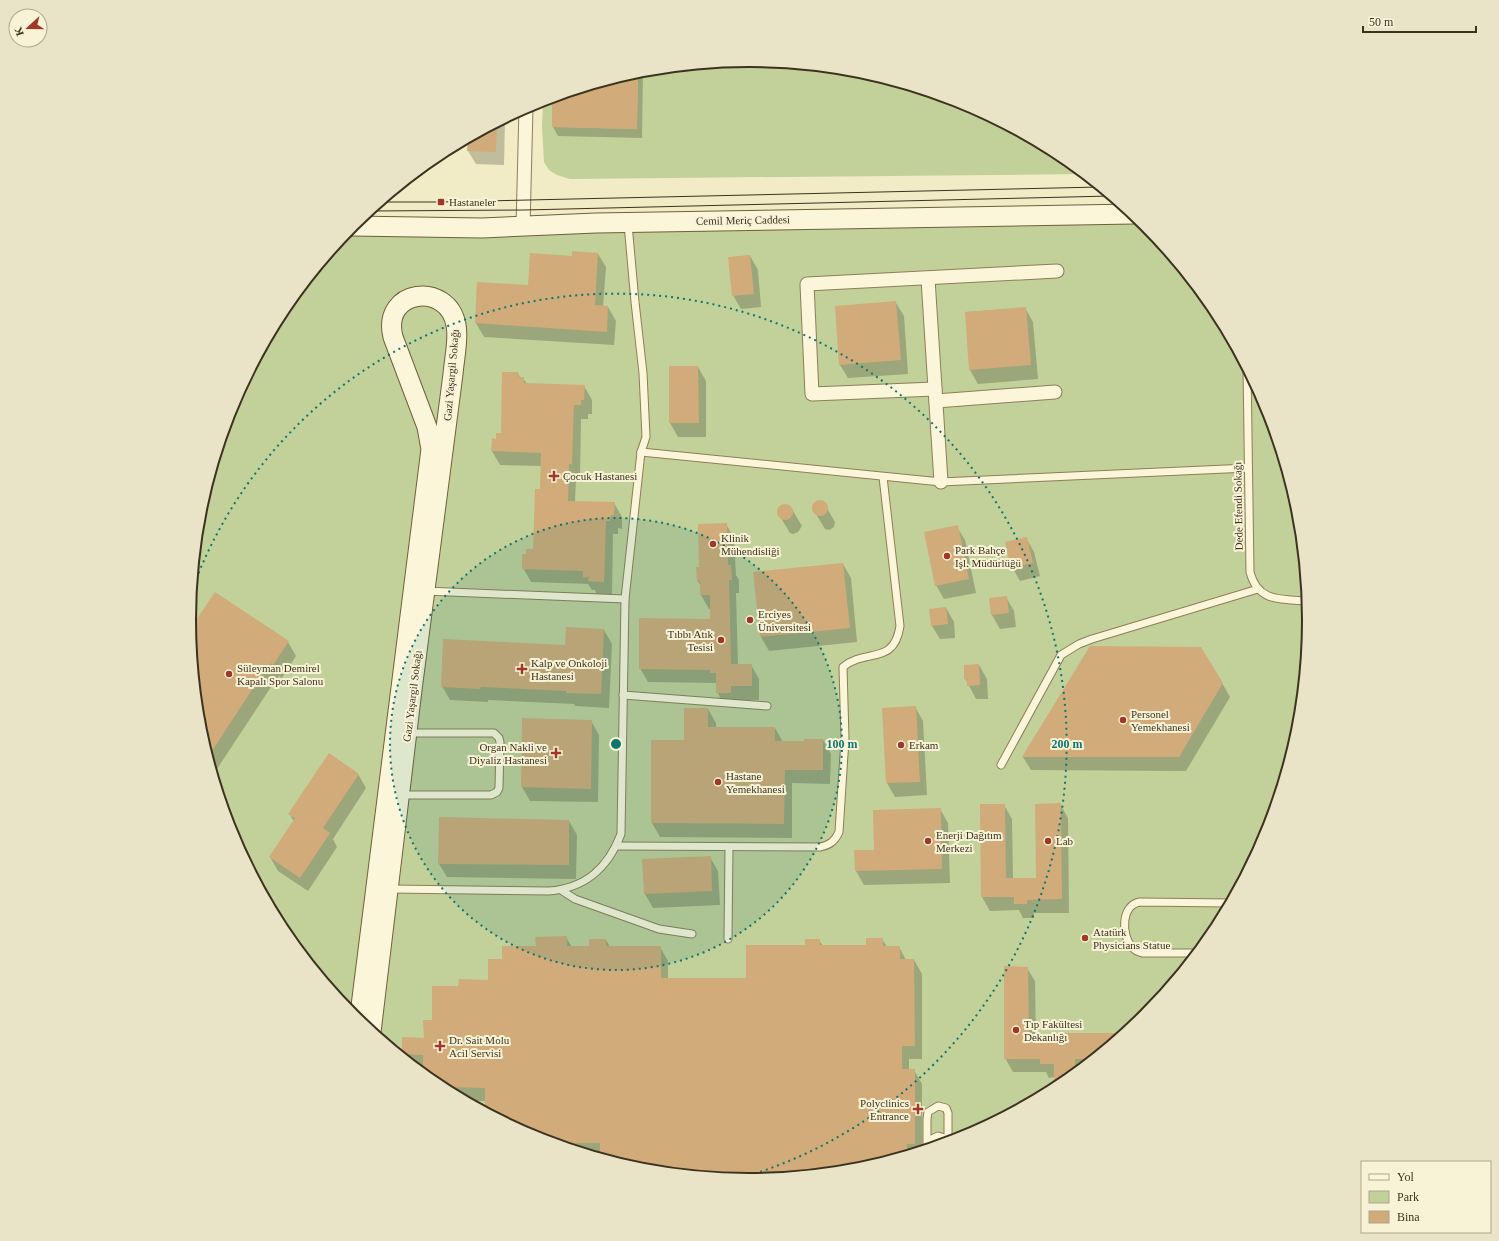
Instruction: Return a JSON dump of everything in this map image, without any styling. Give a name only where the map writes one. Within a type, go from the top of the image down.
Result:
[{"type":"street","points":[[523,227],[526,115]]},
{"type":"street","name":"Cemil Meriç Caddesi","points":[[361,226],[424,228],[523,227],[628,223],[1125,214]]},
{"type":"street","points":[[1055,392],[936,395],[812,394],[807,284],[928,279],[1057,271]]},
{"type":"street","points":[[928,279],[941,482]]},
{"type":"street","name":"Gazi Yaşargil Sokağı","points":[[360,1014],[432,449],[427,427],[393,337],[391,321],[393,314],[401,304],[412,297],[424,295],[435,298],[446,306],[454,318],[456,332],[453,374],[407,733],[372,1025]]},
{"type":"lane","points":[[388,889],[561,890],[572,887],[593,876],[610,858],[621,834],[625,599],[641,452],[646,438],[644,373],[635,302],[628,223]]},
{"type":"lane","name":"Dede Efendi Sokağı","points":[[1247,378],[1250,572],[1254,584],[1258,589]]},
{"type":"lane","points":[[641,452],[941,482],[1248,468]]},
{"type":"lane","points":[[616,846],[820,847],[832,842],[839,832],[845,739],[843,667],[850,661],[858,658],[886,652],[896,641],[900,626],[883,477]]},
{"type":"lane","points":[[1002,765],[1061,655],[1079,644],[1258,589],[1271,598],[1302,601]]},
{"type":"lane","points":[[425,591],[625,599]]},
{"type":"lane","points":[[623,694],[767,706]]},
{"type":"lane","points":[[400,795],[491,795],[497,792],[500,784],[500,742],[499,738],[494,733],[407,733]]},
{"type":"lane","points":[[728,939],[729,847]]},
{"type":"lane","points":[[561,890],[575,900],[659,929],[692,934]]},
{"type":"lane","points":[[1192,953],[1137,952],[1130,944],[1126,931],[1125,922],[1128,908],[1136,902],[1225,903]]},
{"type":"lane","points":[[927,1145],[928,1112],[938,1106],[946,1108],[948,1114],[947,1137]]},
{"type":"lane","points":[[929,1144],[930,1140],[938,1136],[945,1138]]},
{"type":"green space","points":[[713,68],[786,68],[857,78],[893,86],[927,96],[994,124],[1026,141],[1076,174],[570,179],[557,175],[549,170],[544,162],[543,107],[552,104],[552,127],[637,129],[638,79],[677,72]]},
{"type":"green space","name":"Erciyes Üniversitesi","points":[[1114,204],[1141,229],[1166,256],[1210,313],[1246,376],[1261,409],[1274,443],[1284,477],[1292,513],[1302,584],[1303,620],[1302,657],[1292,728],[1284,764],[1274,798],[1261,832],[1229,897],[1210,928],[1166,985],[1141,1012],[1086,1060],[1057,1081],[994,1117],[961,1132],[927,1145],[893,1155],[857,1163],[786,1173],[750,1174],[713,1173],[642,1163],[606,1155],[572,1145],[538,1132],[473,1100],[442,1081],[385,1037],[358,1012],[310,957],[289,928],[253,865],[225,798],[215,764],[201,693],[197,657],[197,584],[201,548],[215,477],[225,443],[238,409],[270,344],[289,313],[310,284],[358,229],[360,227],[464,229]]},
{"type":"building","points":[[638,79],[637,129],[552,127],[552,104],[606,86]]},
{"type":"building","points":[[497,128],[496,152],[467,151],[468,144]]},
{"type":"building","points":[[572,251],[598,253],[595,305],[608,306],[607,332],[475,323],[477,282],[528,285],[530,253],[572,256]]},
{"type":"building","points":[[750,255],[754,294],[732,296],[728,257]]},
{"type":"building","points":[[896,301],[901,360],[839,365],[835,306]]},
{"type":"building","points":[[1026,307],[1031,365],[969,370],[965,312]]},
{"type":"building","points":[[669,366],[698,366],[699,423],[669,423]]},
{"type":"building","name":"Çocuk Hastanesi","points":[[502,372],[518,372],[518,377],[524,377],[524,383],[585,385],[584,400],[581,400],[581,405],[574,405],[572,464],[569,464],[568,501],[615,502],[614,515],[611,515],[610,521],[606,521],[604,582],[588,581],[589,577],[583,577],[583,571],[522,569],[522,554],[526,554],[526,549],[533,549],[535,489],[540,489],[541,453],[491,451],[492,438],[496,439],[496,433],[501,433]]},
{"type":"building","points":[[820,500],[826,502],[828,508],[826,514],[820,516],[814,514],[812,508],[814,502]]},
{"type":"building","points":[[785,504],[791,506],[793,512],[791,518],[785,520],[779,518],[777,512],[779,506]]},
{"type":"building","points":[[727,523],[728,565],[731,565],[732,580],[729,580],[731,664],[752,664],[752,686],[731,686],[731,693],[716,693],[716,673],[710,673],[710,670],[639,669],[639,618],[710,619],[710,595],[700,595],[700,581],[697,582],[696,567],[699,567],[698,524]]},
{"type":"building","name":"Park Bahçe Işl. Müdürlüğü","points":[[958,525],[969,579],[935,586],[924,532]]},
{"type":"building","name":"Park Bahçe Işl. Müdürlüğü","points":[[1027,537],[1033,563],[1011,568],[1005,542]]},
{"type":"building","points":[[843,563],[850,628],[760,637],[753,572]]},
{"type":"building","name":"Süleyman Demirel Kapalı Spor Salonu","points":[[215,592],[289,641],[273,665],[271,663],[261,676],[212,751],[201,693],[197,657],[196,620]]},
{"type":"building","points":[[1007,596],[1009,613],[991,615],[989,598]]},
{"type":"building","points":[[946,607],[948,624],[931,626],[929,609]]},
{"type":"building","name":"Kalp ve Onkoloji Hastanesi","points":[[566,627],[604,629],[601,694],[481,687],[480,689],[441,687],[443,639],[565,645]]},
{"type":"building","name":"Personel Yemekhanesi","points":[[1090,646],[1201,647],[1223,683],[1179,757],[1022,757]]},
{"type":"building","points":[[979,664],[980,685],[967,686],[967,679],[964,679],[964,665]]},
{"type":"building","name":"Erkam","points":[[916,706],[920,782],[886,783],[882,708]]},
{"type":"building","name":"Hastane Yemekhanesi","points":[[684,708],[708,708],[708,727],[775,727],[775,741],[804,741],[804,739],[823,739],[823,770],[785,770],[784,824],[651,823],[651,740],[684,740]]},
{"type":"building","name":"Organ Nakli ve Diyaliz Hastanesi","points":[[522,718],[592,720],[591,789],[521,787]]},
{"type":"building","points":[[329,753],[359,774],[323,828],[330,833],[300,878],[269,857],[295,818],[288,814]]},
{"type":"building","name":"Lab","points":[[1061,803],[1062,899],[1027,900],[1027,904],[1014,904],[1014,897],[981,897],[980,804],[1005,804],[1006,878],[1036,878],[1035,804]]},
{"type":"building","name":"Enerji Dağıtım Merkezi","points":[[941,808],[942,869],[855,871],[854,850],[874,850],[873,810]]},
{"type":"building","points":[[439,817],[569,820],[569,865],[438,864]]},
{"type":"building","points":[[711,856],[712,891],[644,894],[642,859]]},
{"type":"building","points":[[567,936],[567,946],[589,946],[589,939],[606,939],[606,946],[661,946],[661,978],[746,978],[746,945],[805,945],[805,939],[820,939],[820,945],[866,945],[866,938],[883,938],[883,946],[900,946],[900,959],[914,959],[915,1046],[902,1046],[902,1069],[915,1069],[915,1144],[907,1144],[907,1151],[893,1155],[822,1169],[786,1173],[713,1173],[642,1163],[600,1153],[600,1143],[575,1143],[575,1146],[538,1132],[505,1117],[485,1106],[485,1088],[452,1087],[423,1067],[423,1055],[406,1054],[402,1051],[402,1037],[424,1038],[423,1020],[432,1020],[432,986],[458,986],[459,979],[488,980],[488,959],[502,959],[502,946],[536,946],[535,937]]},
{"type":"building","name":"Tıp Fakültesi Dekanlığı","points":[[1004,966],[1028,967],[1029,1036],[1060,1037],[1060,1033],[1118,1033],[1087,1059],[1075,1059],[1075,1068],[1054,1083],[1054,1064],[1040,1064],[1040,1059],[1004,1059]]},
{"type":"tram line","points":[[387,202],[1093,187]]},
{"type":"tram line","points":[[377,211],[524,210],[1104,196]]},
{"type":"place","name":"Hastaneler","points":[[441,202]]},
{"type":"place","name":"Çocuk Hastanesi","points":[[554,476]]},
{"type":"place","name":"Klinik Mühendisliği","points":[[713,544]]},
{"type":"place","name":"Park Bahçe Işl. Müdürlüğü","points":[[947,556]]},
{"type":"place","name":"Erciyes Üniversitesi","points":[[750,620]]},
{"type":"place","name":"Tıbbı Atık Tesisi","points":[[721,640]]},
{"type":"place","name":"Kalp ve Onkoloji Hastanesi","points":[[522,669]]},
{"type":"place","name":"Süleyman Demirel Kapalı Spor Salonu","points":[[229,674]]},
{"type":"place","name":"Personel Yemekhanesi","points":[[1123,720]]},
{"type":"place","name":"Erkam","points":[[901,745]]},
{"type":"place","name":"Organ Nakli ve Diyaliz Hastanesi","points":[[556,753]]},
{"type":"place","name":"Hastane Yemekhanesi","points":[[718,782]]},
{"type":"place","name":"Enerji Dağıtım Merkezi","points":[[928,841]]},
{"type":"place","name":"Lab","points":[[1048,841]]},
{"type":"place","name":"Atatürk Physicians Statue","points":[[1085,938]]},
{"type":"place","name":"Tıp Fakültesi Dekanlığı","points":[[1016,1030]]},
{"type":"place","name":"Dr. Sait Molu Acil Servisi","points":[[440,1046]]},
{"type":"place","name":"Polyclinics Entrance","points":[[918,1109]]}]
